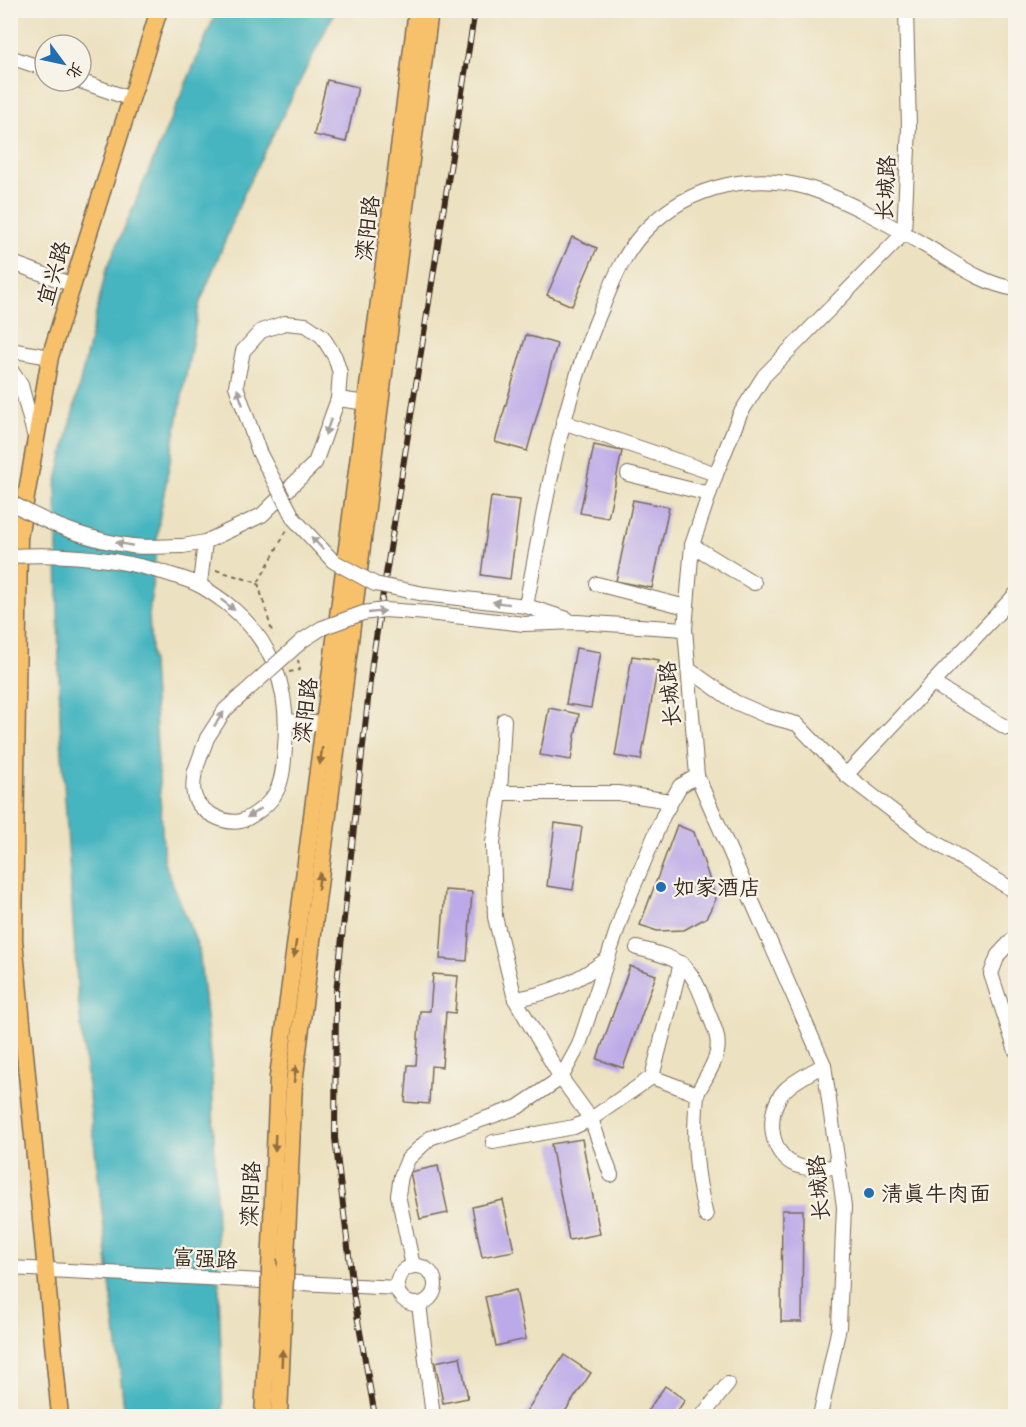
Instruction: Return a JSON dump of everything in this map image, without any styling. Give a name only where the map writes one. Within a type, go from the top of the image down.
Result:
[{"type":"main road","name":"宜兴路","points":[[60,1416],[15,1004],[13,881],[15,537],[50,357],[159,10]]},
{"type":"main road","name":"滦阳路","points":[[279,1416],[277,1301],[270,1269],[278,1077],[326,724],[417,10]]},
{"type":"main road","name":"滦阳路","points":[[263,1416],[277,1301],[286,1258],[294,1083],[430,10]]},
{"type":"street","name":"长城路","points":[[820,1416],[839,1327],[844,1207],[824,1065],[697,776],[685,629],[686,607],[692,545],[716,474],[740,414],[764,376],[904,233],[909,127],[906,10]]},
{"type":"street","points":[[10,57],[33,65]]},
{"type":"street","points":[[93,86],[131,99]]},
{"type":"street","points":[[526,606],[554,451],[585,348],[619,267],[647,228],[686,199],[732,183],[780,182],[812,189],[904,233],[978,277],[1016,289]]},
{"type":"street","points":[[10,262],[73,285]]},
{"type":"street","points":[[10,502],[37,518],[86,536],[132,546],[183,546],[205,542],[262,515],[295,484],[315,463],[338,399],[340,373],[335,357],[322,336],[306,325],[285,323],[261,331],[243,351],[236,386],[259,452],[294,519],[333,561],[375,584],[423,594],[526,606],[577,622]]},
{"type":"street","points":[[10,350],[50,357]]},
{"type":"street","points":[[10,369],[21,385],[35,438]]},
{"type":"street","points":[[338,399],[367,403]]},
{"type":"street","points":[[563,422],[716,474]]},
{"type":"street","points":[[628,474],[709,494]]},
{"type":"street","points":[[200,583],[205,542]]},
{"type":"street","points":[[692,545],[754,583]]},
{"type":"street","points":[[10,556],[77,558],[145,566],[200,583],[246,618],[266,645],[283,692],[287,721],[284,761],[277,792],[262,808],[241,821],[228,820],[204,811],[194,796],[195,771],[207,738],[225,710],[303,640],[322,628],[363,613],[384,610],[524,624],[577,622],[685,629]]},
{"type":"street","points":[[597,584],[686,607]]},
{"type":"street","points":[[846,775],[1016,594]]},
{"type":"street","points":[[688,669],[735,702],[767,716],[797,724],[846,775],[925,836],[1016,892]]},
{"type":"street","points":[[932,683],[1007,728]]},
{"type":"street","points":[[504,720],[500,794],[492,843],[495,917],[515,999],[561,1078],[591,1119],[611,1175]]},
{"type":"street","points":[[287,721],[326,724]]},
{"type":"street","points":[[413,1266],[398,1195],[400,1176],[414,1151],[430,1138],[518,1107],[561,1078],[579,1045],[623,912],[670,801],[680,786],[697,776]]},
{"type":"street","points":[[500,794],[618,793],[670,801]]},
{"type":"street","points":[[1016,936],[998,955],[991,974],[1016,1051]]},
{"type":"street","points":[[637,948],[663,954],[681,963],[695,977],[718,1037],[717,1054],[697,1094],[694,1129],[695,1173],[706,1216]]},
{"type":"street","points":[[515,999],[560,988],[585,975],[608,959]]},
{"type":"street","points":[[493,1142],[574,1127],[591,1119],[652,1077],[681,963]]},
{"type":"street","points":[[824,1065],[783,1091],[772,1113],[771,1130],[781,1153],[801,1167],[839,1167]]},
{"type":"street","points":[[652,1077],[697,1094]]},
{"type":"street","points":[[1016,1140],[1016,1159]]},
{"type":"street","points":[[413,1266],[430,1271],[435,1282],[430,1299],[419,1304],[402,1299],[397,1288],[402,1271],[413,1266]]},
{"type":"street","name":"富强路","points":[[10,1268],[46,1272],[397,1288]]},
{"type":"street","points":[[419,1304],[433,1416]]},
{"type":"street","points":[[702,1416],[728,1384]]},
{"type":"path","points":[[275,645],[258,583],[281,536]]},
{"type":"path","points":[[201,566],[258,583]]},
{"type":"water","points":[[217,11],[335,11],[245,191],[199,305],[159,520],[149,616],[164,862],[199,949],[212,1075],[223,1416],[125,1416],[78,998],[60,721],[56,485],[106,271]]},
{"type":"building","points":[[327,80],[358,87],[346,142],[314,135]]},
{"type":"building","points":[[572,237],[597,248],[572,306],[547,295]]},
{"type":"building","points":[[526,335],[557,344],[527,451],[495,442]]},
{"type":"building","points":[[594,445],[622,451],[608,518],[580,513]]},
{"type":"building","points":[[491,497],[520,500],[510,579],[481,575]]},
{"type":"building","points":[[633,500],[669,507],[652,588],[616,581]]},
{"type":"building","points":[[576,648],[601,652],[591,708],[566,704]]},
{"type":"building","points":[[632,656],[659,660],[641,760],[615,756]]},
{"type":"building","points":[[549,708],[579,714],[571,760],[540,755]]},
{"type":"building","points":[[555,823],[582,827],[573,890],[547,886]]},
{"type":"building","points":[[677,825],[694,832],[716,899],[706,918],[684,930],[657,931],[640,925]]},
{"type":"building","points":[[445,890],[472,892],[467,961],[440,959]]},
{"type":"building","points":[[630,966],[656,975],[623,1068],[597,1059]]},
{"type":"building","points":[[433,974],[458,976],[455,1013],[446,1012],[442,1067],[431,1066],[429,1104],[405,1102],[408,1065],[416,1065],[420,1011],[430,1011]]},
{"type":"building","points":[[582,1139],[600,1234],[569,1240],[551,1144]]},
{"type":"building","points":[[438,1166],[448,1213],[420,1219],[410,1172]]},
{"type":"building","points":[[503,1200],[514,1251],[482,1257],[472,1207]]},
{"type":"building","points":[[782,1210],[803,1210],[802,1322],[781,1322]]},
{"type":"building","points":[[516,1290],[526,1339],[496,1346],[485,1297]]},
{"type":"building","points":[[564,1355],[591,1373],[562,1416],[523,1416]]},
{"type":"building","points":[[460,1357],[468,1398],[443,1403],[435,1362]]},
{"type":"building","points":[[665,1386],[685,1400],[674,1416],[644,1416]]},
{"type":"railway","points":[[375,1416],[354,1298],[335,1138],[336,992],[372,663],[475,10]]},
{"type":"place","name":"如家酒店","points":[[661,887]]},
{"type":"place","name":"清真牛肉面","points":[[869,1193]]}]
